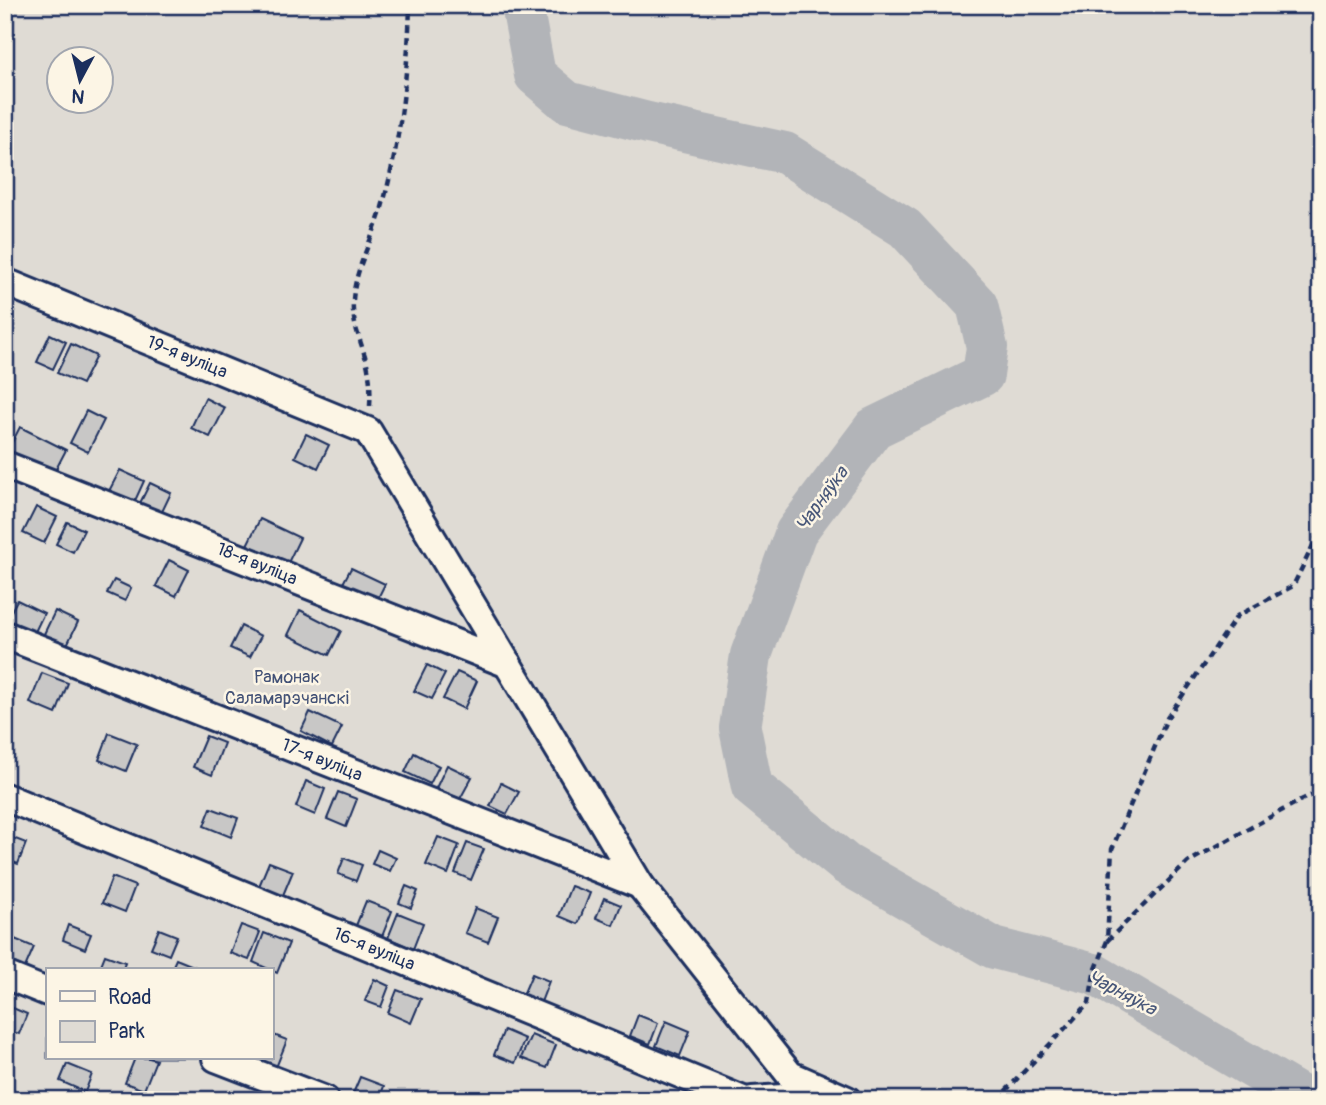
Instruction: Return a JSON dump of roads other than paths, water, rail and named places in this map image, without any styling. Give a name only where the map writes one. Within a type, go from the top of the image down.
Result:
[{"type":"street","name":"19-я вуліца","points":[[5,282],[368,431],[508,664]]},
{"type":"street","name":"18-я вуліца","points":[[5,464],[508,664]]},
{"type":"street","name":"17-я вуліца","points":[[5,635],[640,885]]},
{"type":"street","points":[[508,664],[640,885],[790,1075],[842,1097]]},
{"type":"street","name":"16-я вуліца","points":[[5,797],[743,1100]]},
{"type":"street","points":[[5,975],[46,992]]},
{"type":"street","points":[[221,1060],[325,1100]]},
{"type":"street","points":[[752,1100],[842,1097]]},
{"type":"waterway","name":"Чарняўка","points":[[522,5],[535,75],[567,102],[785,153],[905,228],[977,305],[987,347],[983,375],[874,428],[796,532],[751,655],[740,728],[752,787],[846,864],[994,948],[1094,974],[1308,1100]]},
{"type":"park label","name":"Рамонак Саламарэчанскі","points":[[287,687]]}]
